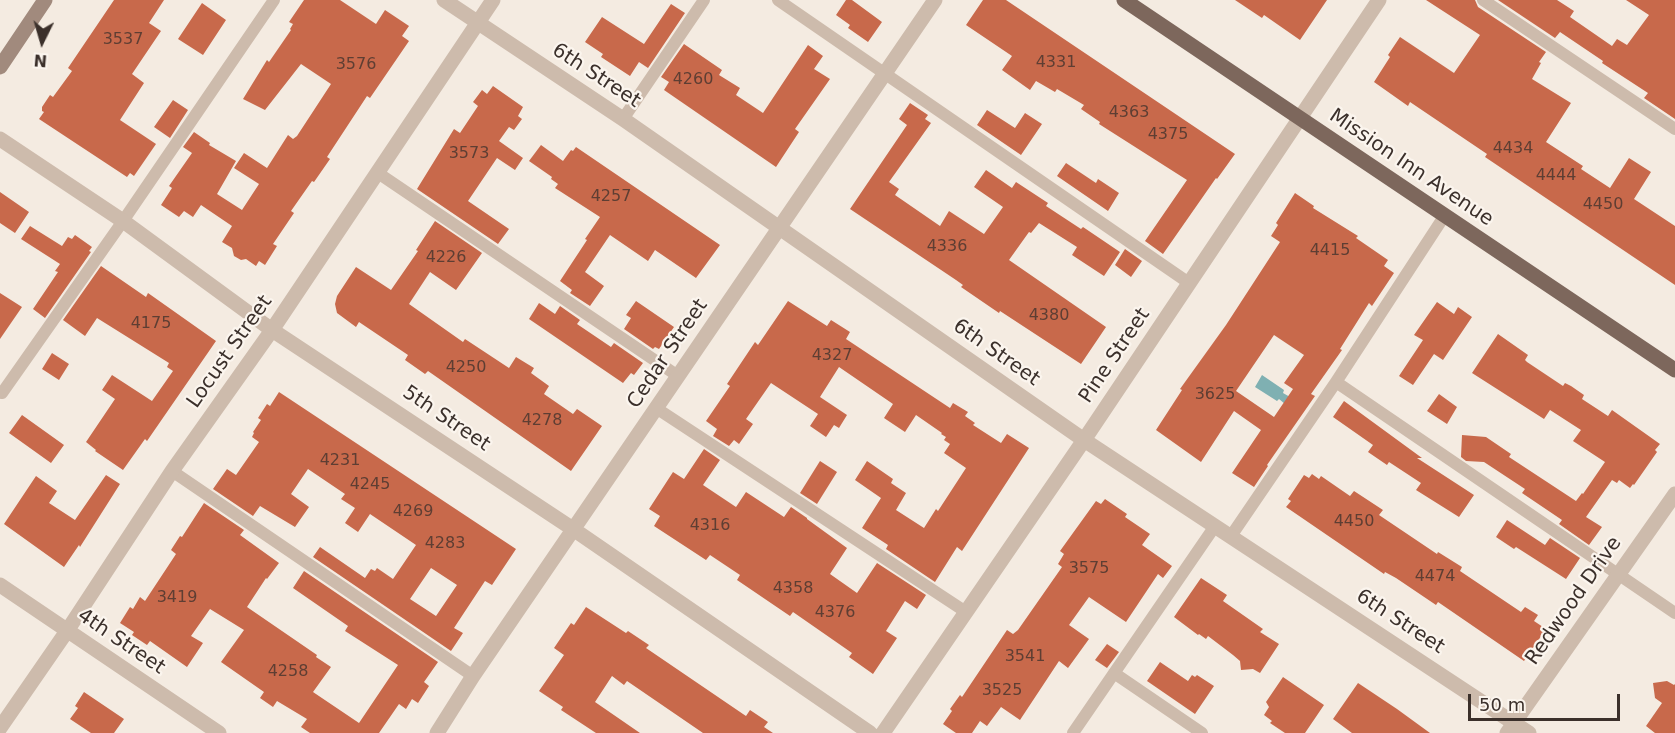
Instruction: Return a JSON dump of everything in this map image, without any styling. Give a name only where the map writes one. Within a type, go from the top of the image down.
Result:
[{"type":"main road","name":"Mission Inn Avenue","points":[[1124,0],[1675,370]]},
{"type":"street","points":[[0,67],[45,0]]},
{"type":"street","name":"6th Street","points":[[444,0],[623,118],[1084,440],[1231,536],[1510,728],[1529,733]]},
{"type":"street","name":"Locust Street","points":[[0,728],[172,471],[272,330],[493,0]]},
{"type":"street","name":"Cedar Street","points":[[437,733],[473,676],[935,0]]},
{"type":"street","name":"Pine Street","points":[[883,733],[1084,440],[1378,0]]},
{"type":"street","name":"5th Street","points":[[0,139],[123,221],[272,330],[573,529],[870,733]]},
{"type":"street","name":"Redwood Drive","points":[[1510,728],[1675,494]]},
{"type":"street","name":"4th Street","points":[[0,585],[219,733]]},
{"type":"lane","points":[[2,393],[123,221],[273,0]]},
{"type":"lane","points":[[623,118],[704,0]]},
{"type":"lane","points":[[778,0],[1189,283]]},
{"type":"lane","points":[[1483,0],[1675,129]]},
{"type":"lane","points":[[378,173],[678,376]]},
{"type":"lane","points":[[1231,536],[1336,382],[1444,215]]},
{"type":"lane","points":[[1336,382],[1675,613]]},
{"type":"lane","points":[[656,408],[966,612]]},
{"type":"lane","points":[[172,471],[473,676]]},
{"type":"lane","points":[[1073,733],[1215,526]]},
{"type":"lane","points":[[1114,673],[1202,733]]},
{"type":"water","points":[[1262,375],[1290,397],[1285,404],[1255,387]]},
{"type":"building","points":[[114,0],[164,0],[149,23],[161,31],[132,74],[144,83],[120,120],[156,144],[134,176],[130,173],[127,177],[39,119],[44,112],[42,107],[50,95],[53,97],[72,71],[68,68]]},
{"type":"building","points":[[304,0],[340,0],[376,24],[385,10],[409,26],[402,36],[409,41],[370,98],[367,96],[327,157],[330,159],[291,211],[294,213],[273,244],[277,246],[265,265],[259,261],[256,266],[246,259],[241,260],[234,256],[232,248],[222,242],[232,226],[201,205],[193,217],[184,211],[179,217],[161,205],[172,188],[169,186],[192,153],[183,147],[194,132],[210,143],[209,145],[236,161],[217,194],[242,210],[259,184],[234,168],[244,153],[267,168],[288,135],[293,139],[297,136],[331,84],[301,64],[265,110],[243,99],[267,60],[269,62],[291,30],[293,24],[289,22]]},
{"type":"building","points":[[846,0],[852,0],[882,22],[868,42],[848,28],[850,25],[836,15]]},
{"type":"building","points":[[983,0],[1006,0],[1235,154],[1163,254],[1145,241],[1187,180],[1099,124],[1100,122],[1081,109],[1084,105],[1057,89],[1055,92],[1036,81],[1030,90],[1002,70],[1012,56],[966,25]]},
{"type":"building","points":[[1235,0],[1327,0],[1300,40],[1264,15],[1262,18]]},
{"type":"building","points":[[1426,0],[1475,0],[1478,7],[1546,52],[1532,79],[1571,103],[1546,142],[1583,166],[1581,169],[1610,188],[1629,158],[1651,172],[1634,199],[1675,226],[1675,285],[1485,157],[1487,154],[1410,102],[1408,106],[1374,82],[1400,37],[1454,73],[1480,35]]},
{"type":"building","points":[[1498,0],[1557,0],[1574,11],[1570,17],[1612,46],[1617,39],[1627,45],[1649,15],[1626,0],[1675,0],[1675,119],[1644,98],[1648,93],[1560,32],[1555,38]]},
{"type":"building","points":[[202,3],[226,20],[203,55],[178,39]]},
{"type":"building","points":[[671,4],[685,13],[648,68],[639,62],[630,76],[601,57],[603,54],[585,42],[602,17],[644,44]]},
{"type":"building","points":[[684,44],[722,70],[719,75],[740,88],[736,95],[763,113],[808,45],[823,56],[814,69],[830,79],[795,129],[799,132],[776,167],[664,90],[669,82],[661,77]]},
{"type":"building","points":[[493,86],[523,107],[518,116],[522,119],[514,130],[509,127],[499,141],[523,158],[515,170],[497,158],[468,201],[509,229],[498,244],[417,189],[454,129],[460,133],[478,106],[473,102],[482,90],[487,94]]},
{"type":"building","points":[[173,100],[188,110],[170,138],[154,127]]},
{"type":"building","points":[[910,103],[928,115],[925,119],[931,123],[889,182],[899,189],[895,195],[940,226],[949,211],[984,234],[1003,207],[974,187],[986,170],[1012,188],[1016,182],[1048,203],[1046,206],[1120,252],[1104,276],[1072,255],[1077,247],[1039,223],[1031,233],[1029,232],[1009,260],[1106,327],[1081,364],[1000,311],[999,313],[961,287],[963,285],[956,280],[850,209],[907,125],[899,119]]},
{"type":"building","points":[[987,110],[1015,128],[1025,113],[1042,124],[1021,155],[977,125]]},
{"type":"building","points":[[541,145],[563,161],[576,147],[720,245],[696,278],[655,250],[648,261],[610,235],[585,272],[604,286],[590,306],[570,293],[572,290],[560,281],[600,217],[555,188],[558,184],[551,179],[552,177],[529,161]]},
{"type":"building","points":[[1066,163],[1096,183],[1098,179],[1119,193],[1108,211],[1057,176]]},
{"type":"building","points":[[0,192],[29,212],[15,233],[0,223]]},
{"type":"building","points":[[1295,193],[1314,206],[1313,208],[1358,236],[1356,238],[1388,260],[1384,266],[1394,273],[1372,306],[1369,303],[1340,349],[1342,350],[1311,394],[1315,396],[1254,487],[1232,473],[1261,430],[1234,411],[1201,462],[1156,430],[1182,390],[1180,389],[1226,325],[1280,242],[1271,236],[1278,225],[1276,223]],"holes":[[[1274,335],[1304,355],[1284,383],[1293,389],[1274,417],[1236,391]]]},
{"type":"building","points":[[435,221],[482,253],[456,290],[430,272],[409,304],[463,342],[465,339],[509,368],[516,357],[534,368],[531,373],[549,386],[544,394],[573,414],[577,409],[602,426],[571,471],[428,371],[425,374],[405,360],[408,355],[359,322],[356,327],[337,313],[335,304],[337,296],[356,267],[391,290]]},
{"type":"building","points":[[30,226],[62,246],[68,237],[72,239],[75,235],[92,247],[89,251],[91,252],[45,318],[33,309],[58,272],[55,271],[60,264],[21,239]]},
{"type":"building","points":[[1125,249],[1142,261],[1131,277],[1115,265]]},
{"type":"building","points":[[101,266],[146,297],[148,293],[216,341],[147,441],[145,439],[123,470],[86,442],[115,399],[102,390],[112,375],[152,401],[173,371],[167,367],[169,363],[97,318],[85,336],[63,320]]},
{"type":"building","points":[[0,293],[22,307],[0,339]]},
{"type":"building","points":[[636,301],[674,327],[659,349],[655,347],[653,349],[624,329],[631,318],[626,315]]},
{"type":"building","points":[[788,301],[827,326],[831,320],[850,332],[846,339],[950,408],[953,403],[968,412],[965,416],[975,423],[973,425],[1001,443],[1007,434],[1029,448],[962,551],[957,547],[935,582],[886,549],[888,545],[862,528],[881,498],[855,480],[867,461],[893,479],[891,483],[906,493],[896,510],[924,528],[966,468],[944,453],[950,444],[944,440],[946,437],[916,415],[905,432],[884,418],[893,404],[839,367],[820,397],[847,415],[839,428],[834,425],[826,437],[810,426],[818,414],[771,383],[746,419],[753,424],[739,444],[734,440],[729,446],[713,436],[717,429],[706,421],[730,386],[727,384],[755,342],[758,345]]},
{"type":"building","points":[[1437,302],[1454,314],[1458,307],[1472,317],[1443,360],[1434,354],[1413,385],[1399,376],[1423,340],[1414,335]]},
{"type":"building","points":[[539,303],[555,314],[560,306],[580,320],[577,324],[611,347],[614,343],[643,363],[634,375],[631,373],[623,383],[529,319]]},
{"type":"building","points":[[1498,334],[1528,355],[1525,360],[1527,362],[1563,386],[1565,383],[1571,386],[1584,395],[1582,399],[1608,416],[1612,410],[1660,444],[1655,450],[1657,452],[1630,488],[1619,480],[1617,483],[1612,480],[1586,517],[1602,527],[1589,545],[1559,524],[1562,520],[1522,493],[1525,489],[1484,462],[1466,461],[1461,457],[1462,435],[1486,437],[1511,454],[1509,457],[1576,501],[1605,462],[1573,441],[1581,430],[1550,410],[1544,419],[1472,373]]},
{"type":"building","points":[[52,353],[69,364],[59,380],[42,369]]},
{"type":"building","points":[[279,392],[516,549],[492,585],[485,581],[454,628],[463,633],[451,651],[313,557],[320,547],[365,578],[371,569],[375,571],[377,568],[393,579],[416,545],[370,514],[358,532],[345,523],[355,508],[341,499],[345,494],[308,469],[291,494],[309,507],[295,527],[260,506],[253,516],[213,489],[227,469],[236,475],[259,442],[252,437],[253,432],[267,404],[270,406]],"holes":[[[431,568],[457,585],[436,616],[410,599]]]},
{"type":"building","points":[[1439,394],[1457,407],[1447,424],[1427,411]]},
{"type":"building","points":[[1344,401],[1422,458],[1417,458],[1474,495],[1459,517],[1416,490],[1421,483],[1389,462],[1387,465],[1368,452],[1373,445],[1333,417]]},
{"type":"building","points":[[22,415],[64,445],[51,463],[9,433]]},
{"type":"building","points":[[704,449],[720,460],[703,485],[736,507],[746,492],[784,517],[791,507],[807,518],[847,548],[830,574],[857,593],[877,563],[926,595],[917,609],[905,601],[886,631],[897,638],[873,674],[849,657],[852,653],[793,612],[790,616],[737,580],[740,575],[710,555],[706,560],[654,526],[660,516],[649,509],[673,472],[684,479]]},
{"type":"building","points":[[820,461],[837,472],[817,504],[800,493]]},
{"type":"building","points":[[1312,474],[1319,479],[1321,476],[1350,496],[1354,491],[1383,510],[1379,515],[1437,554],[1438,552],[1462,567],[1460,571],[1521,612],[1525,607],[1538,615],[1534,621],[1546,629],[1524,661],[1438,602],[1436,605],[1396,578],[1385,572],[1384,574],[1286,507],[1291,501],[1288,499],[1304,475],[1309,478]]},
{"type":"building","points":[[106,475],[120,484],[80,547],[79,545],[64,567],[4,524],[36,476],[57,491],[49,503],[75,520]]},
{"type":"building","points":[[1105,499],[1127,514],[1125,517],[1150,534],[1142,545],[1172,566],[1163,578],[1158,574],[1126,622],[1089,597],[1069,625],[1089,639],[1068,668],[1059,661],[1020,720],[1001,707],[987,726],[980,721],[972,733],[956,733],[943,724],[952,711],[950,709],[960,695],[962,697],[1007,630],[1013,634],[1018,630],[1062,567],[1058,564],[1064,554],[1060,551],[1096,501],[1101,504]]},
{"type":"building","points":[[204,503],[244,530],[240,535],[279,563],[247,607],[331,667],[313,692],[359,723],[398,665],[345,631],[348,626],[293,588],[304,571],[438,662],[424,682],[429,686],[418,703],[412,699],[406,709],[399,704],[379,733],[310,733],[301,727],[307,719],[277,701],[273,707],[260,698],[264,692],[221,662],[244,630],[210,609],[191,636],[203,643],[187,667],[150,641],[147,645],[132,635],[134,632],[120,623],[130,607],[133,609],[140,597],[145,601],[176,554],[171,550]]},
{"type":"building","points":[[1507,520],[1545,545],[1550,538],[1580,558],[1566,579],[1496,537]]},
{"type":"building","points":[[1201,578],[1227,595],[1223,601],[1263,629],[1260,632],[1279,644],[1260,673],[1253,669],[1241,670],[1240,661],[1233,655],[1208,636],[1206,639],[1198,635],[1174,617]]},
{"type":"building","points":[[586,607],[649,645],[646,648],[746,716],[750,710],[768,722],[764,727],[773,733],[703,733],[627,681],[624,685],[612,676],[595,702],[640,733],[596,733],[561,710],[563,707],[539,691],[564,655],[554,648],[571,623],[574,625]]},
{"type":"building","points":[[1107,644],[1119,652],[1107,668],[1095,660]]},
{"type":"building","points":[[1160,662],[1188,681],[1192,675],[1195,677],[1197,675],[1214,686],[1195,714],[1147,681]]},
{"type":"building","points":[[1283,677],[1324,705],[1305,733],[1285,733],[1270,723],[1272,721],[1264,715],[1269,707],[1266,702]]},
{"type":"building","points":[[1667,681],[1675,684],[1675,733],[1655,733],[1646,726],[1662,703],[1655,698],[1653,683]]},
{"type":"building","points":[[1358,683],[1430,733],[1352,733],[1333,719]]},
{"type":"building","points":[[84,692],[124,719],[114,733],[91,733],[70,719],[78,708],[75,706]]}]
